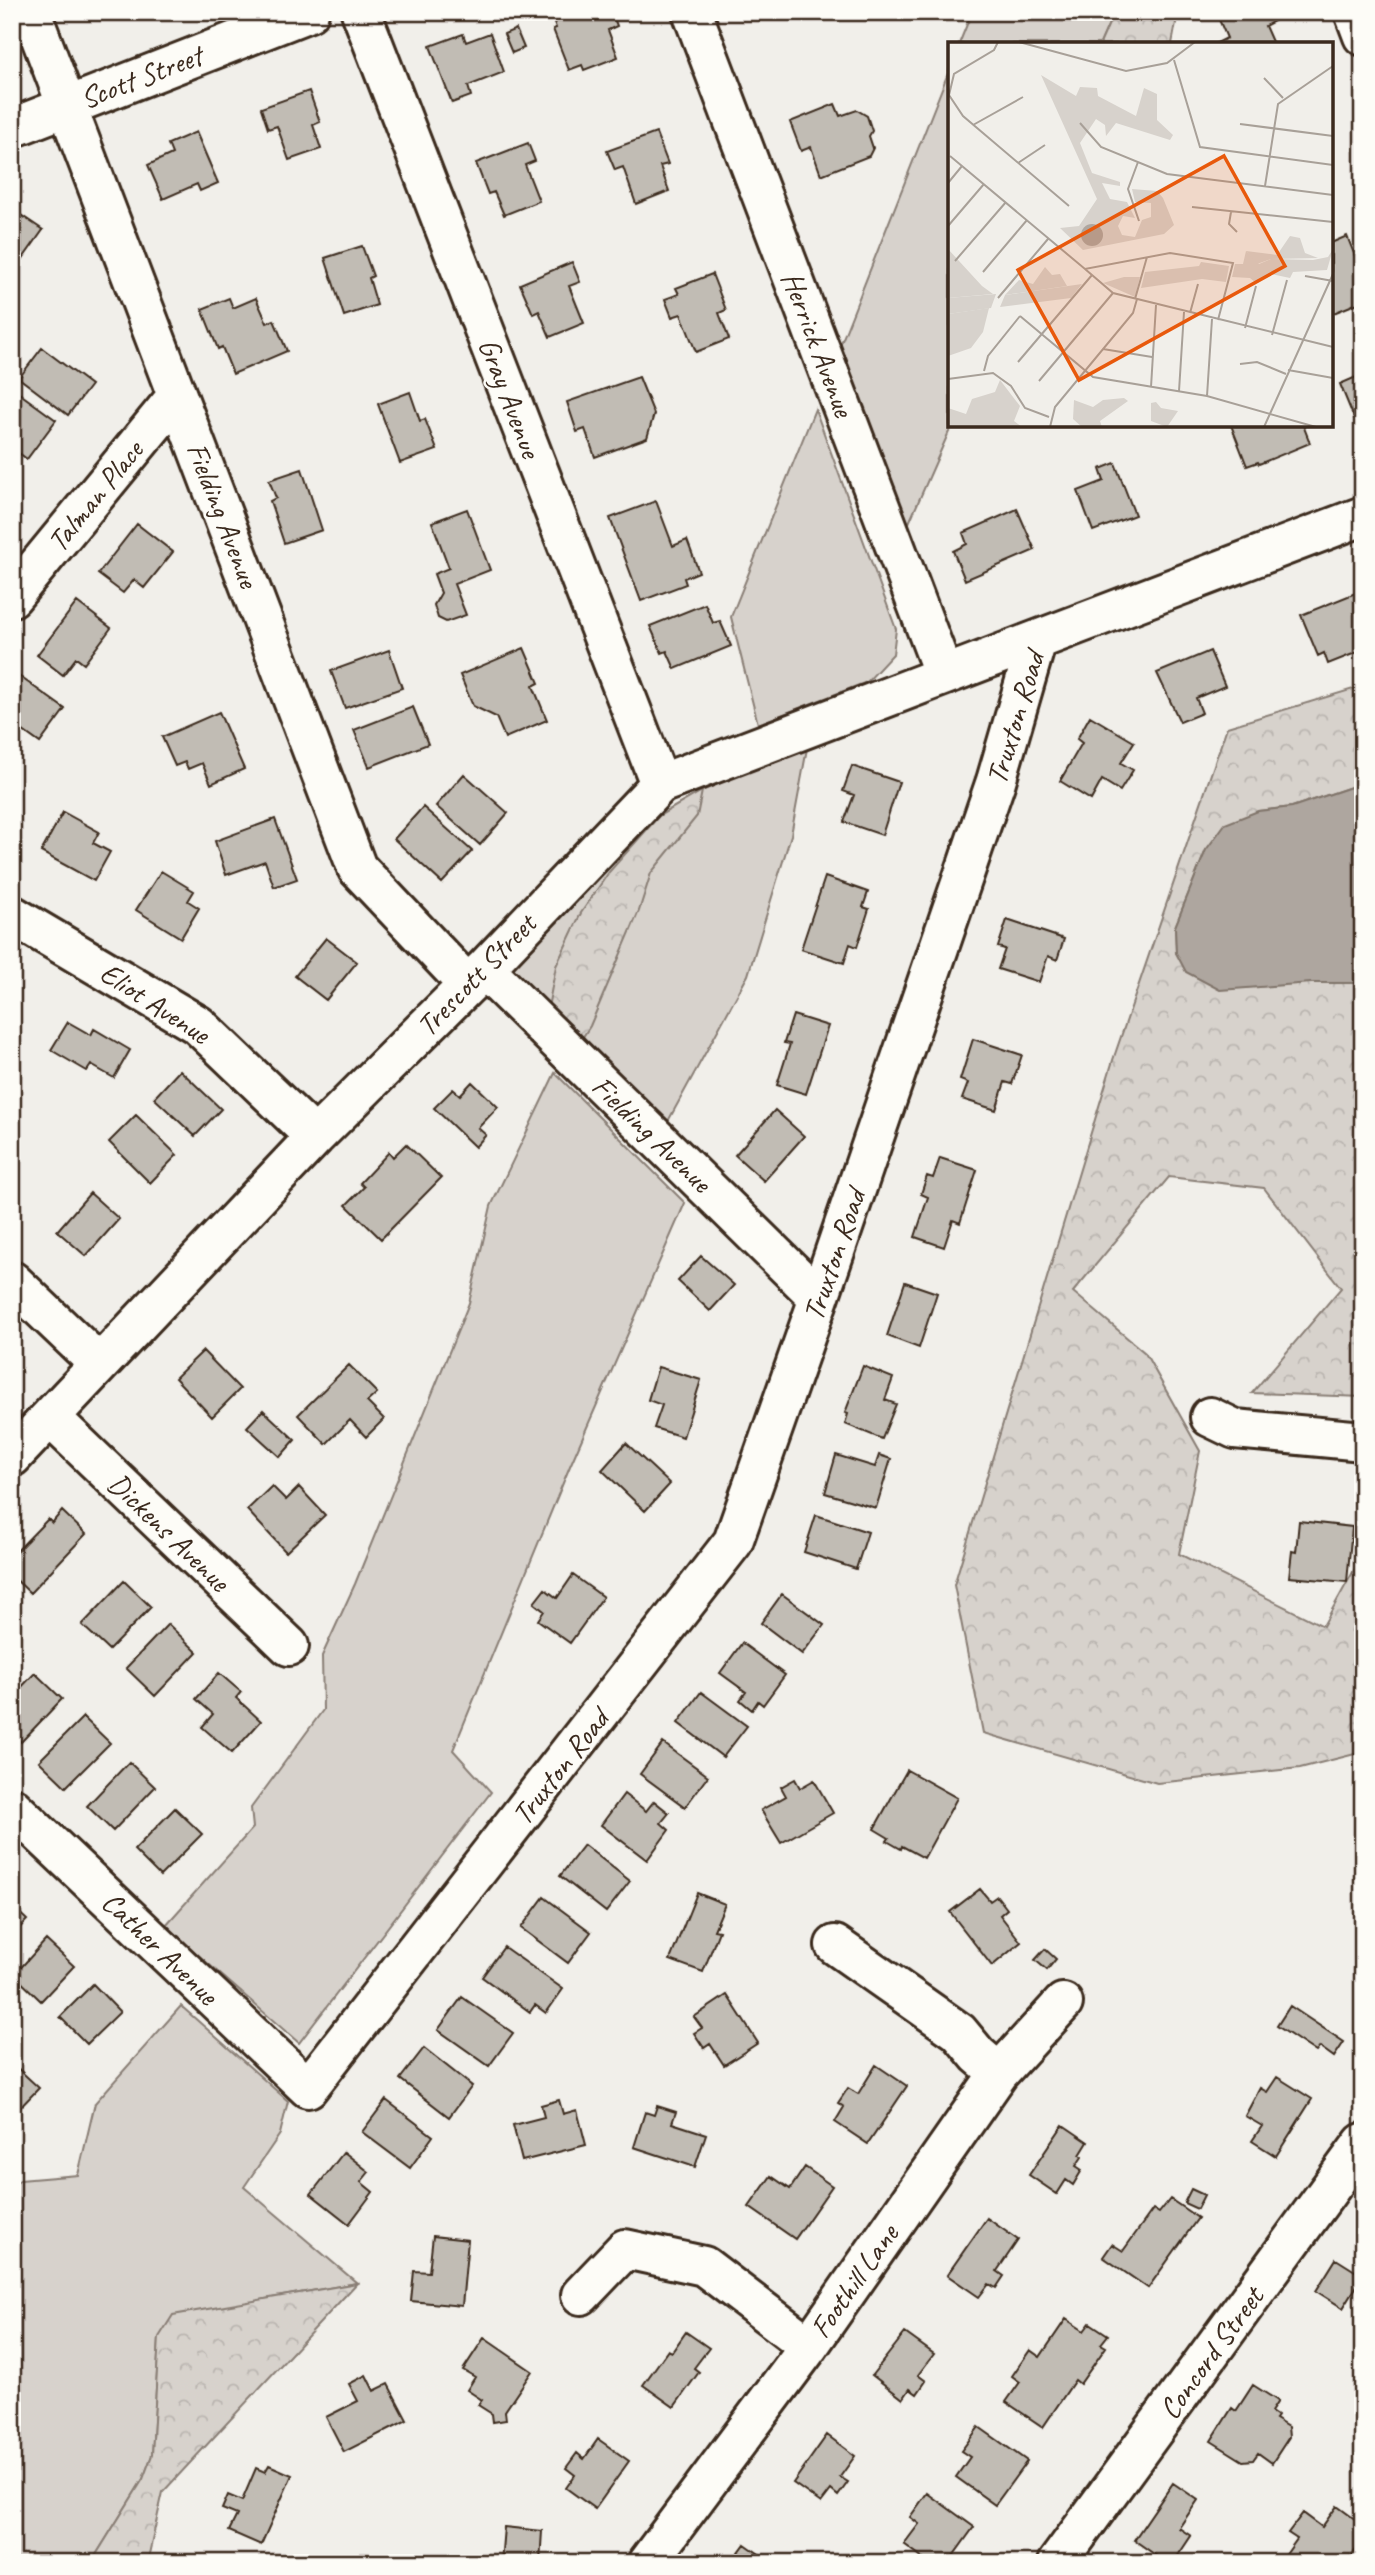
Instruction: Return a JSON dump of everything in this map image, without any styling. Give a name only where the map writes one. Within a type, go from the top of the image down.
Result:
[{"type":"street","name":"Fielding Avenue","points":[[31,12],[357,868],[820,1298]]},
{"type":"street","name":"Scott Street","points":[[12,128],[309,12]]},
{"type":"street","name":"Gray Avenue","points":[[361,12],[660,784]]},
{"type":"street","name":"Herrick Avenue","points":[[692,12],[944,675]]},
{"type":"street","points":[[1354,12],[1363,36]]},
{"type":"street","name":"Talman Place","points":[[12,597],[177,396]]},
{"type":"street","name":"Truxton Road","points":[[308,2088],[733,1542],[820,1298],[996,781],[1037,640],[1363,516]]},
{"type":"street","name":"Trescott Street","points":[[12,1457],[316,1137],[476,977],[660,784],[1037,640]]},
{"type":"street","name":"Eliot Avenue","points":[[12,915],[198,1025],[316,1137]]},
{"type":"street","points":[[12,1281],[100,1364]]},
{"type":"street","name":"Dickens Avenue","points":[[50,1417],[289,1646]]},
{"type":"street","points":[[1210,1417],[1235,1429],[1363,1441]]},
{"type":"street","name":"Cather Avenue","points":[[12,1807],[308,2088]]},
{"type":"street","points":[[835,1945],[959,2032],[978,2055],[999,2073]]},
{"type":"street","name":"Foothill Lane","points":[[647,2563],[809,2346],[999,2073],[1063,2003]]},
{"type":"street","name":"Concord Street","points":[[1057,2563],[1363,2143]]},
{"type":"street","points":[[581,2295],[625,2249],[704,2266],[809,2346]]},
{"type":"green space","points":[[972,12],[1114,12],[1101,42],[960,42]]},
{"type":"green space","points":[[1114,12],[1178,12],[1172,42],[1101,42]]},
{"type":"green space","points":[[948,73],[948,427],[951,427],[905,532],[836,356]]},
{"type":"green space","points":[[815,409],[896,629],[893,654],[867,682],[758,724],[731,617]]},
{"type":"green space","points":[[1363,686],[1363,783],[1292,807],[1258,811],[1206,850],[1175,927],[1176,953],[1311,983],[1363,983],[1363,1397],[1252,1393],[1341,1288],[1264,1188],[1169,1177],[1073,1292],[1145,1353],[1200,1451],[1179,1554],[1323,1626],[1363,1554],[1363,1752],[1300,1768],[1157,1783],[983,1733],[954,1585],[1113,1060],[1227,727]]},
{"type":"green space","points":[[808,743],[791,835],[748,975],[666,1125],[498,966],[634,830],[702,791]]},
{"type":"green space","points":[[702,791],[697,816],[651,873],[639,911],[590,1026],[577,1046],[546,1018],[556,966],[581,913],[609,872],[659,816]]},
{"type":"green space","points":[[555,1073],[685,1203],[570,1466],[453,1750],[491,1792],[299,2043],[165,1926],[253,1828],[251,1808],[323,1710],[322,1656],[355,1584],[469,1303],[491,1206]]},
{"type":"green space","points":[[181,2006],[288,2101],[280,2134],[244,2187],[357,2283],[265,2299],[159,2338],[152,2455],[143,2479],[91,2563],[12,2563],[12,2310],[16,2284],[12,2278],[12,2187],[20,2180],[78,2175],[95,2103]]},
{"type":"green space","points":[[357,2283],[163,2492],[147,2563],[91,2563],[143,2479],[152,2455],[159,2337],[173,2315]]},
{"type":"shaded area","points":[[1363,783],[1363,983],[1311,983],[1220,990],[1186,972],[1176,953],[1175,927],[1206,850],[1225,824],[1258,811],[1292,807]]},
{"type":"building","points":[[561,12],[612,12],[617,26],[608,30],[618,57],[584,70],[582,65],[569,70],[553,29],[556,28],[552,16]]},
{"type":"building","points":[[1222,12],[1270,12],[1274,21],[1265,26],[1272,42],[1219,42],[1227,38],[1217,15]]},
{"type":"building","points":[[516,29],[524,48],[512,53],[504,34]]},
{"type":"building","points":[[490,33],[504,72],[468,86],[471,96],[452,103],[430,46],[463,34],[466,42]]},
{"type":"building","points":[[309,91],[320,122],[313,125],[321,149],[289,160],[277,126],[268,129],[261,108]]},
{"type":"building","points":[[835,104],[840,116],[857,110],[867,116],[872,131],[869,136],[873,148],[869,156],[821,175],[811,147],[801,151],[790,122]]},
{"type":"building","points":[[196,132],[218,183],[200,191],[197,184],[163,199],[148,165],[172,154],[168,144]]},
{"type":"building","points":[[656,133],[668,164],[660,166],[669,191],[636,204],[623,167],[615,170],[607,151]]},
{"type":"building","points":[[528,143],[535,161],[525,165],[539,201],[504,215],[494,192],[488,194],[476,163]]},
{"type":"building","points":[[12,209],[43,230],[19,264],[12,259]]},
{"type":"building","points":[[1347,236],[1363,276],[1363,301],[1333,313],[1333,242]]},
{"type":"building","points":[[362,246],[373,276],[369,278],[377,305],[344,316],[325,258]]},
{"type":"building","points":[[572,262],[580,282],[569,286],[584,323],[550,337],[539,311],[533,314],[520,284]]},
{"type":"building","points":[[712,274],[726,310],[719,313],[729,339],[696,352],[681,314],[672,317],[665,299],[679,294],[676,288]]},
{"type":"building","points":[[229,298],[233,308],[256,298],[267,323],[274,320],[287,351],[233,374],[222,347],[218,349],[202,309]]},
{"type":"building","points":[[42,348],[91,385],[68,415],[19,378]]},
{"type":"building","points":[[1363,374],[1363,415],[1354,418],[1340,384]]},
{"type":"building","points":[[639,377],[654,414],[647,438],[595,457],[585,429],[577,432],[567,402]]},
{"type":"building","points":[[12,388],[56,420],[27,459],[12,448]]},
{"type":"building","points":[[410,392],[420,421],[425,419],[437,450],[400,463],[378,404]]},
{"type":"building","points":[[1232,427],[1304,427],[1310,443],[1259,464],[1258,462],[1247,466]]},
{"type":"building","points":[[1115,463],[1135,515],[1093,531],[1078,491],[1104,481],[1100,469]]},
{"type":"building","points":[[302,469],[322,530],[284,543],[270,501],[276,498],[269,480]]},
{"type":"building","points":[[656,501],[673,546],[687,540],[699,572],[684,578],[686,584],[641,601],[610,518]]},
{"type":"building","points":[[467,509],[490,570],[454,584],[466,615],[446,622],[438,618],[434,605],[441,593],[434,574],[449,568],[432,522]]},
{"type":"building","points":[[1017,509],[1035,550],[965,580],[953,551],[967,544],[963,533]]},
{"type":"building","points":[[137,524],[173,552],[144,588],[134,580],[123,593],[98,574]]},
{"type":"building","points":[[1363,590],[1363,650],[1328,664],[1324,653],[1318,656],[1301,615]]},
{"type":"building","points":[[77,602],[111,628],[84,664],[76,658],[63,675],[37,655]]},
{"type":"building","points":[[705,604],[713,623],[720,621],[731,646],[675,669],[667,651],[662,653],[650,626]]},
{"type":"building","points":[[524,648],[539,683],[533,686],[547,720],[505,738],[496,717],[473,706],[460,675]]},
{"type":"building","points":[[389,650],[402,688],[345,708],[331,671]]},
{"type":"building","points":[[1210,651],[1225,686],[1196,698],[1202,713],[1180,722],[1157,673]]},
{"type":"building","points":[[16,674],[65,709],[40,743],[12,723],[12,679]]},
{"type":"building","points":[[413,707],[428,744],[369,767],[354,730]]},
{"type":"building","points":[[219,712],[244,769],[211,784],[202,763],[188,769],[185,762],[175,766],[162,737]]},
{"type":"building","points":[[1090,716],[1134,742],[1121,763],[1133,770],[1120,791],[1102,780],[1091,800],[1060,781],[1082,743],[1077,739]]},
{"type":"building","points":[[852,766],[899,782],[882,835],[844,822],[854,795],[843,791]]},
{"type":"building","points":[[464,774],[508,813],[480,845],[436,806]]},
{"type":"building","points":[[423,807],[472,851],[442,883],[394,839]]},
{"type":"building","points":[[63,812],[99,832],[93,843],[110,852],[94,881],[41,852]]},
{"type":"building","points":[[275,819],[297,879],[274,887],[265,861],[226,875],[215,841]]},
{"type":"building","points":[[161,871],[194,891],[188,901],[199,908],[181,938],[136,910]]},
{"type":"building","points":[[825,877],[868,892],[863,907],[869,909],[857,947],[850,944],[844,963],[801,949]]},
{"type":"building","points":[[1007,920],[1064,939],[1057,960],[1048,956],[1039,982],[998,969],[1005,949],[998,947]]},
{"type":"building","points":[[326,938],[357,962],[326,1000],[295,976]]},
{"type":"building","points":[[793,1015],[828,1026],[806,1094],[777,1085],[790,1044],[784,1043]]},
{"type":"building","points":[[68,1022],[91,1035],[94,1029],[130,1050],[114,1078],[91,1065],[87,1071],[51,1050]]},
{"type":"building","points":[[973,1039],[1022,1055],[1012,1084],[1005,1082],[996,1110],[962,1099],[968,1083],[960,1080]]},
{"type":"building","points":[[180,1070],[221,1109],[195,1136],[154,1098]]},
{"type":"building","points":[[472,1082],[498,1107],[478,1128],[486,1135],[475,1147],[434,1108],[453,1089],[460,1095]]},
{"type":"building","points":[[775,1110],[804,1136],[764,1181],[735,1155]]},
{"type":"building","points":[[136,1115],[177,1155],[150,1183],[109,1142]]},
{"type":"building","points":[[406,1144],[441,1178],[381,1239],[346,1205],[364,1187],[360,1183],[389,1152],[393,1157]]},
{"type":"building","points":[[940,1158],[977,1170],[960,1223],[953,1220],[944,1247],[915,1237],[928,1197],[921,1194],[927,1176],[933,1178]]},
{"type":"building","points":[[90,1193],[119,1219],[86,1256],[57,1231]]},
{"type":"building","points":[[701,1256],[734,1285],[710,1311],[678,1281]]},
{"type":"building","points":[[905,1282],[937,1293],[919,1348],[887,1336]]},
{"type":"building","points":[[203,1351],[240,1389],[212,1417],[175,1378]]},
{"type":"building","points":[[349,1365],[377,1393],[367,1402],[384,1419],[366,1437],[350,1420],[326,1444],[298,1415]]},
{"type":"building","points":[[863,1366],[893,1378],[885,1400],[896,1404],[882,1439],[845,1424],[848,1414],[845,1413]]},
{"type":"building","points":[[658,1367],[701,1380],[683,1437],[654,1428],[662,1405],[648,1400]]},
{"type":"building","points":[[263,1410],[295,1440],[280,1457],[247,1427]]},
{"type":"building","points":[[626,1443],[670,1484],[645,1511],[602,1470]]},
{"type":"building","points":[[836,1455],[875,1467],[879,1455],[891,1459],[876,1508],[825,1493]]},
{"type":"building","points":[[272,1486],[286,1500],[299,1487],[325,1515],[286,1552],[247,1510]]},
{"type":"building","points":[[62,1511],[86,1534],[30,1593],[12,1576],[12,1556],[48,1519],[52,1523]]},
{"type":"building","points":[[816,1515],[868,1532],[856,1569],[804,1552]]},
{"type":"building","points":[[1299,1521],[1352,1527],[1347,1582],[1289,1577],[1292,1551],[1296,1552]]},
{"type":"building","points":[[573,1575],[603,1597],[570,1643],[538,1620],[544,1611],[534,1603],[545,1589],[557,1598]]},
{"type":"building","points":[[124,1581],[151,1607],[109,1650],[82,1625]]},
{"type":"building","points":[[782,1594],[824,1625],[802,1654],[761,1623]]},
{"type":"building","points":[[168,1624],[197,1652],[155,1696],[126,1668]]},
{"type":"building","points":[[742,1643],[785,1675],[763,1705],[758,1701],[752,1710],[740,1700],[746,1692],[720,1673]]},
{"type":"building","points":[[35,1673],[62,1699],[21,1742],[12,1734],[12,1697]]},
{"type":"building","points":[[219,1673],[241,1692],[236,1698],[261,1721],[232,1753],[202,1727],[213,1714],[196,1699]]},
{"type":"building","points":[[701,1692],[747,1726],[723,1757],[678,1723]]},
{"type":"building","points":[[83,1717],[110,1743],[66,1787],[39,1761]]},
{"type":"building","points":[[663,1743],[708,1776],[685,1807],[640,1774]]},
{"type":"building","points":[[129,1762],[155,1787],[113,1831],[87,1806]]},
{"type":"building","points":[[907,1770],[957,1798],[924,1858],[887,1841],[889,1838],[874,1829]]},
{"type":"building","points":[[795,1779],[800,1788],[814,1780],[833,1813],[781,1843],[761,1810],[786,1796],[781,1787]]},
{"type":"building","points":[[624,1794],[646,1811],[654,1801],[669,1813],[661,1823],[669,1830],[647,1860],[601,1825]]},
{"type":"building","points":[[175,1808],[202,1834],[160,1876],[134,1850]]},
{"type":"building","points":[[584,1845],[630,1881],[606,1912],[560,1876]]},
{"type":"building","points":[[980,1889],[990,1901],[997,1896],[1007,1909],[1000,1915],[1021,1942],[992,1966],[950,1912]]},
{"type":"building","points":[[697,1893],[725,1904],[714,1930],[719,1931],[703,1972],[670,1960]]},
{"type":"building","points":[[544,1897],[591,1932],[568,1963],[521,1928]]},
{"type":"building","points":[[12,1906],[27,1920],[12,1936]]},
{"type":"building","points":[[46,1940],[74,1966],[41,2001],[14,1975]]},
{"type":"building","points":[[504,1947],[563,1989],[546,2013],[535,2005],[530,2012],[482,1977]]},
{"type":"building","points":[[1045,1949],[1056,1959],[1047,1970],[1035,1960]]},
{"type":"building","points":[[93,1984],[120,2012],[87,2044],[60,2017]]},
{"type":"building","points":[[727,1995],[758,2043],[724,2065],[710,2044],[704,2048],[694,2033],[702,2028],[694,2017]]},
{"type":"building","points":[[462,1997],[513,2033],[489,2066],[438,2030]]},
{"type":"building","points":[[1290,2006],[1344,2042],[1334,2057],[1320,2047],[1316,2052],[1277,2026]]},
{"type":"building","points":[[424,2048],[472,2086],[449,2117],[400,2079]]},
{"type":"building","points":[[12,2063],[39,2088],[12,2116]]},
{"type":"building","points":[[876,2065],[907,2086],[868,2144],[835,2122],[844,2107],[838,2103],[848,2088],[858,2094]]},
{"type":"building","points":[[1277,2077],[1312,2099],[1276,2156],[1252,2141],[1262,2126],[1245,2116],[1260,2088],[1267,2092]]},
{"type":"building","points":[[386,2100],[433,2136],[410,2168],[362,2132]]},
{"type":"building","points":[[559,2100],[563,2114],[577,2110],[586,2145],[522,2161],[513,2125],[544,2117],[541,2105]]},
{"type":"building","points":[[657,2106],[676,2112],[672,2123],[706,2134],[695,2167],[634,2147],[645,2112],[654,2115]]},
{"type":"building","points":[[1063,2125],[1088,2142],[1076,2166],[1082,2170],[1073,2185],[1066,2180],[1057,2194],[1029,2175]]},
{"type":"building","points":[[344,2152],[369,2172],[361,2182],[373,2192],[349,2224],[311,2194]]},
{"type":"building","points":[[805,2167],[832,2186],[795,2239],[749,2207],[771,2176],[790,2189]]},
{"type":"building","points":[[1191,2189],[1204,2195],[1197,2209],[1184,2203]]},
{"type":"building","points":[[1170,2199],[1198,2218],[1148,2288],[1103,2257],[1112,2244],[1123,2251],[1153,2209],[1159,2213]]},
{"type":"building","points":[[987,2218],[1018,2240],[997,2271],[1004,2276],[996,2288],[989,2284],[979,2297],[947,2275]]},
{"type":"building","points":[[433,2236],[468,2240],[462,2306],[411,2301],[414,2271],[429,2272]]},
{"type":"building","points":[[1336,2259],[1363,2276],[1343,2308],[1316,2291]]},
{"type":"building","points":[[1066,2319],[1084,2331],[1090,2323],[1108,2335],[1101,2344],[1106,2347],[1080,2384],[1075,2380],[1043,2427],[1006,2402],[1020,2382],[1012,2376],[1030,2350],[1040,2357]]},
{"type":"building","points":[[686,2332],[709,2348],[694,2368],[699,2372],[674,2407],[643,2385],[668,2350],[672,2352]]},
{"type":"building","points":[[905,2333],[934,2354],[918,2375],[926,2381],[917,2394],[910,2389],[903,2399],[872,2375]]},
{"type":"building","points":[[484,2338],[532,2371],[505,2411],[506,2420],[493,2422],[492,2414],[478,2405],[482,2400],[467,2390],[475,2377],[463,2370]]},
{"type":"building","points":[[366,2375],[374,2391],[388,2384],[407,2420],[344,2452],[326,2417],[358,2401],[349,2384]]},
{"type":"building","points":[[1253,2385],[1278,2401],[1271,2412],[1277,2416],[1275,2419],[1288,2427],[1289,2437],[1272,2463],[1258,2453],[1253,2460],[1243,2461],[1211,2441],[1232,2408],[1236,2411]]},
{"type":"building","points":[[979,2427],[1027,2461],[995,2505],[956,2477],[970,2457],[961,2451]]},
{"type":"building","points":[[827,2435],[855,2456],[840,2477],[848,2482],[838,2496],[831,2490],[821,2503],[793,2483]]},
{"type":"building","points":[[598,2439],[629,2461],[595,2509],[566,2488],[575,2475],[566,2468],[577,2453],[584,2459]]},
{"type":"building","points":[[269,2465],[292,2475],[261,2545],[229,2531],[237,2515],[222,2509],[228,2495],[242,2501],[256,2468],[265,2472]]},
{"type":"building","points":[[1173,2483],[1198,2500],[1179,2528],[1191,2536],[1173,2563],[1167,2563],[1134,2540]]},
{"type":"building","points":[[927,2493],[974,2527],[948,2563],[930,2563],[904,2544],[919,2524],[910,2517]]},
{"type":"building","points":[[1337,2506],[1363,2525],[1363,2540],[1346,2563],[1294,2563],[1285,2556],[1297,2539],[1288,2533],[1303,2513],[1322,2527]]},
{"type":"building","points":[[504,2527],[542,2531],[540,2563],[501,2563]]},
{"type":"building","points":[[745,2544],[772,2563],[731,2563]]}]
